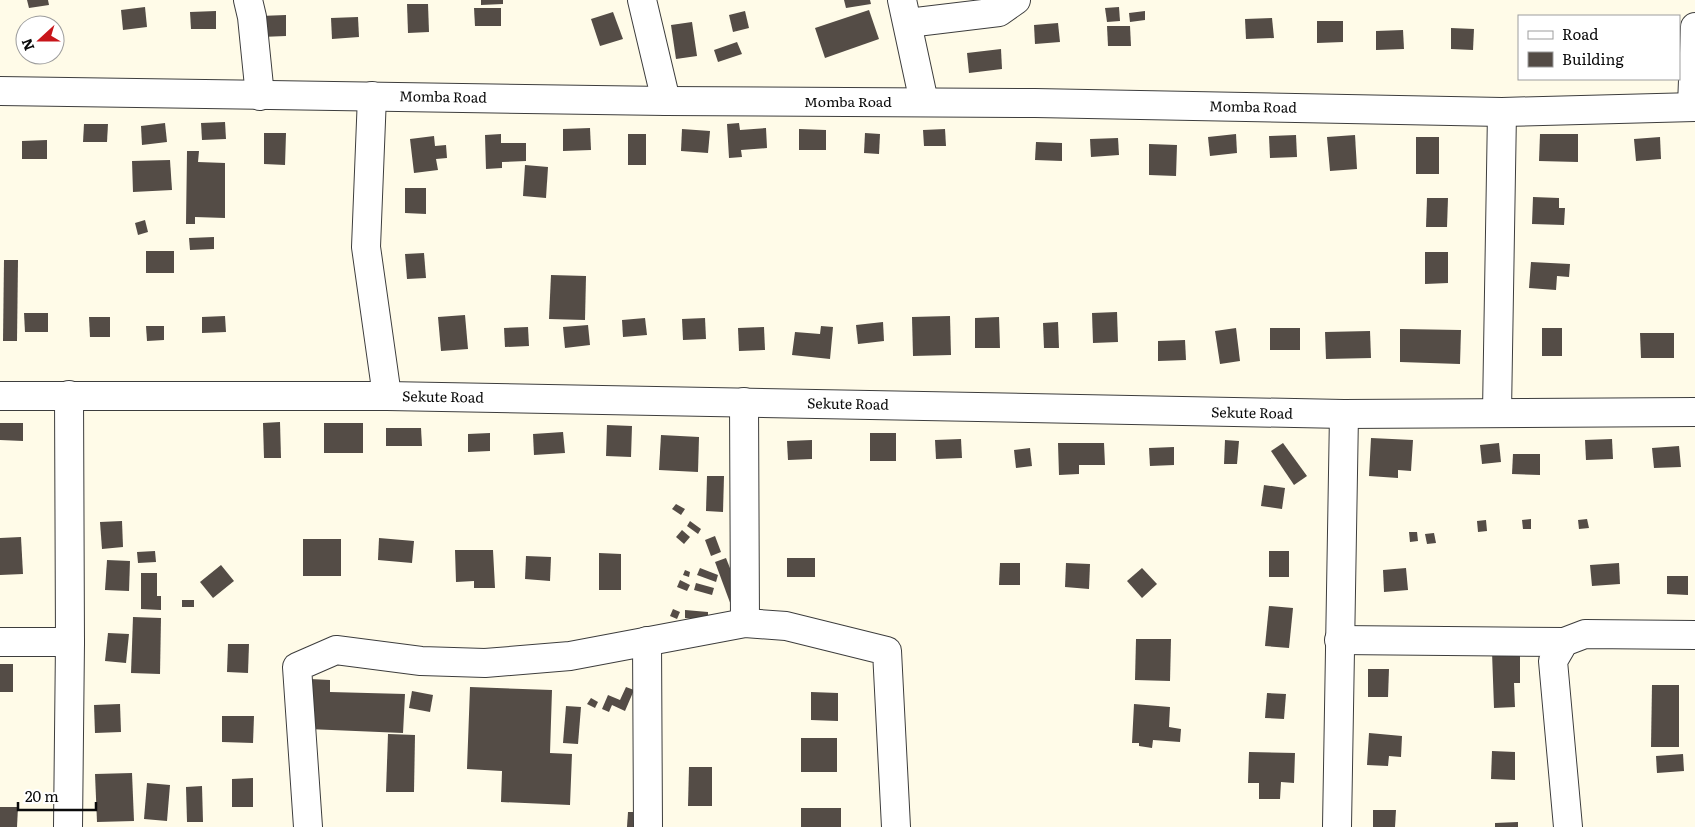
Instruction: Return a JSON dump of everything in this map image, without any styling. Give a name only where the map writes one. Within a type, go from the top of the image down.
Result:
[{"type":"street","points":[[248,0],[252,17],[260,96]]},
{"type":"street","points":[[642,0],[666,101]]},
{"type":"street","points":[[924,102],[905,12],[999,12],[1016,0]]},
{"type":"street","points":[[1694,106],[1695,27]]},
{"type":"street","name":"Momba Road","points":[[0,91],[666,101],[924,102],[1502,112],[1694,106]]},
{"type":"street","points":[[372,96],[366,247],[386,396]]},
{"type":"street","points":[[1497,412],[1502,112]]},
{"type":"street","points":[[68,395],[70,642],[68,827]]},
{"type":"street","name":"Sekute Road","points":[[0,396],[386,396],[1344,414],[1695,412]]},
{"type":"street","points":[[744,402],[745,623]]},
{"type":"street","points":[[1337,827],[1344,414]]},
{"type":"street","points":[[308,827],[297,667],[336,650],[421,661],[485,663],[570,656],[745,623],[786,626],[887,651],[896,827]]},
{"type":"street","points":[[1339,640],[1564,642],[1585,634],[1695,635]]},
{"type":"street","points":[[647,641],[648,827]]},
{"type":"street","points":[[0,642],[70,642]]},
{"type":"street","points":[[1564,642],[1553,661],[1568,827]]},
{"type":"building","points":[[27,0],[48,0],[49,5],[29,8]]},
{"type":"building","points":[[481,0],[503,0],[503,4],[481,5]]},
{"type":"building","points":[[844,0],[870,0],[871,4],[846,8]]},
{"type":"building","points":[[407,4],[428,4],[429,32],[408,33]]},
{"type":"building","points":[[145,7],[147,27],[123,30],[121,10]]},
{"type":"building","points":[[1119,7],[1120,21],[1107,22],[1105,8]]},
{"type":"building","points":[[474,8],[501,8],[501,26],[475,26]]},
{"type":"building","points":[[869,10],[879,39],[825,58],[815,28]]},
{"type":"building","points":[[216,11],[216,29],[191,29],[190,12]]},
{"type":"building","points":[[745,11],[749,28],[733,32],[729,15]]},
{"type":"building","points":[[1145,11],[1145,20],[1130,22],[1129,13]]},
{"type":"building","points":[[613,12],[623,39],[600,46],[591,19]]},
{"type":"building","points":[[286,15],[286,36],[261,37],[260,16]]},
{"type":"building","points":[[358,17],[359,37],[332,39],[331,18]]},
{"type":"building","points":[[1272,18],[1274,38],[1246,39],[1245,19]]},
{"type":"building","points":[[1317,21],[1343,21],[1343,42],[1317,43]]},
{"type":"building","points":[[692,22],[697,56],[676,59],[671,25]]},
{"type":"building","points":[[1058,23],[1060,42],[1035,44],[1034,25]]},
{"type":"building","points":[[1107,26],[1130,26],[1131,46],[1108,46]]},
{"type":"building","points":[[1451,28],[1474,29],[1473,50],[1451,49]]},
{"type":"building","points":[[1403,30],[1404,49],[1376,50],[1376,31]]},
{"type":"building","points":[[737,42],[742,54],[718,62],[714,50]]},
{"type":"building","points":[[1001,49],[1002,69],[969,73],[967,53]]},
{"type":"building","points":[[225,122],[226,139],[202,140],[201,123]]},
{"type":"building","points":[[165,123],[167,142],[142,145],[141,126]]},
{"type":"building","points":[[739,123],[740,130],[766,128],[767,148],[741,150],[742,157],[729,158],[727,124]]},
{"type":"building","points":[[84,124],[108,124],[107,142],[83,142]]},
{"type":"building","points":[[590,128],[591,150],[563,151],[563,129]]},
{"type":"building","points":[[682,129],[710,131],[708,153],[681,151]]},
{"type":"building","points":[[799,129],[826,130],[826,150],[799,150]]},
{"type":"building","points":[[945,129],[946,146],[924,146],[923,130]]},
{"type":"building","points":[[264,133],[286,133],[285,165],[264,164]]},
{"type":"building","points":[[865,133],[880,134],[879,154],[864,153]]},
{"type":"building","points":[[501,134],[501,143],[526,143],[526,161],[502,162],[502,168],[486,169],[485,135]]},
{"type":"building","points":[[628,134],[646,134],[646,165],[628,165]]},
{"type":"building","points":[[1236,134],[1237,153],[1210,156],[1208,137]]},
{"type":"building","points":[[1540,134],[1578,134],[1578,162],[1539,161]]},
{"type":"building","points":[[1296,135],[1297,157],[1270,158],[1269,136]]},
{"type":"building","points":[[1355,135],[1357,169],[1330,171],[1327,137]]},
{"type":"building","points":[[434,136],[435,146],[446,145],[447,158],[436,159],[438,170],[414,173],[410,139]]},
{"type":"building","points":[[1416,137],[1439,137],[1439,174],[1416,174]]},
{"type":"building","points":[[1660,137],[1661,159],[1636,161],[1634,139]]},
{"type":"building","points":[[1118,138],[1119,155],[1091,157],[1090,139]]},
{"type":"building","points":[[47,140],[47,159],[22,159],[22,141]]},
{"type":"building","points":[[1036,142],[1062,143],[1062,161],[1035,160]]},
{"type":"building","points":[[1149,144],[1177,145],[1176,176],[1149,175]]},
{"type":"building","points":[[187,151],[199,151],[198,162],[225,163],[225,218],[195,217],[195,224],[186,224]]},
{"type":"building","points":[[170,160],[172,190],[133,192],[132,161]]},
{"type":"building","points":[[525,165],[548,167],[546,198],[523,196]]},
{"type":"building","points":[[405,188],[426,188],[426,214],[405,213]]},
{"type":"building","points":[[1533,197],[1559,198],[1559,208],[1565,208],[1564,225],[1532,224]]},
{"type":"building","points":[[1427,198],[1448,198],[1447,227],[1426,227]]},
{"type":"building","points":[[145,220],[148,232],[138,235],[135,223]]},
{"type":"building","points":[[214,237],[214,249],[190,250],[189,238]]},
{"type":"building","points":[[146,251],[174,251],[174,273],[146,273]]},
{"type":"building","points":[[1425,252],[1448,252],[1448,283],[1425,284]]},
{"type":"building","points":[[424,253],[426,278],[407,279],[405,254]]},
{"type":"building","points":[[4,260],[18,260],[17,341],[3,341]]},
{"type":"building","points":[[1531,262],[1570,264],[1569,277],[1557,276],[1556,290],[1529,288]]},
{"type":"building","points":[[551,275],[586,276],[585,320],[549,319]]},
{"type":"building","points":[[1117,312],[1118,342],[1093,343],[1092,313]]},
{"type":"building","points":[[24,313],[48,313],[48,332],[25,332]]},
{"type":"building","points":[[465,315],[468,349],[441,351],[438,317]]},
{"type":"building","points":[[225,316],[226,332],[202,333],[202,317]]},
{"type":"building","points":[[950,316],[951,355],[913,356],[912,317]]},
{"type":"building","points":[[89,317],[110,317],[110,337],[90,337]]},
{"type":"building","points":[[999,317],[1000,348],[975,348],[975,318]]},
{"type":"building","points":[[645,318],[647,335],[623,337],[622,320]]},
{"type":"building","points":[[705,318],[706,339],[683,340],[682,319]]},
{"type":"building","points":[[883,322],[884,341],[858,344],[856,325]]},
{"type":"building","points":[[1058,322],[1059,348],[1044,348],[1043,323]]},
{"type":"building","points":[[588,325],[590,345],[565,348],[563,327]]},
{"type":"building","points":[[146,326],[164,326],[164,340],[147,341]]},
{"type":"building","points":[[821,326],[833,327],[830,359],[792,355],[795,332],[820,334]]},
{"type":"building","points":[[528,327],[529,346],[505,347],[504,328]]},
{"type":"building","points":[[764,327],[765,350],[739,351],[738,328]]},
{"type":"building","points":[[1236,328],[1240,361],[1220,364],[1215,331]]},
{"type":"building","points":[[1270,328],[1300,328],[1300,350],[1270,350]]},
{"type":"building","points":[[1542,328],[1562,328],[1562,356],[1542,356]]},
{"type":"building","points":[[1400,329],[1461,330],[1460,364],[1400,362]]},
{"type":"building","points":[[1370,331],[1371,358],[1326,359],[1325,332]]},
{"type":"building","points":[[1640,333],[1674,333],[1674,358],[1641,358]]},
{"type":"building","points":[[1185,340],[1186,360],[1158,361],[1158,341]]},
{"type":"building","points":[[280,422],[281,458],[264,458],[263,423]]},
{"type":"building","points":[[0,423],[23,423],[23,441],[0,440]]},
{"type":"building","points":[[324,423],[363,423],[363,453],[324,453]]},
{"type":"building","points":[[607,425],[632,426],[631,457],[606,456]]},
{"type":"building","points":[[386,428],[421,428],[422,446],[386,446]]},
{"type":"building","points":[[563,432],[565,453],[534,455],[533,434]]},
{"type":"building","points":[[490,433],[490,451],[468,452],[468,434]]},
{"type":"building","points":[[870,433],[896,433],[896,461],[870,461]]},
{"type":"building","points":[[661,435],[699,437],[698,472],[659,470]]},
{"type":"building","points":[[1371,438],[1413,440],[1411,471],[1398,470],[1398,478],[1369,476]]},
{"type":"building","points":[[961,439],[962,458],[936,459],[935,440]]},
{"type":"building","points":[[1612,439],[1613,459],[1586,460],[1585,440]]},
{"type":"building","points":[[812,440],[812,459],[788,460],[787,441]]},
{"type":"building","points":[[1225,440],[1239,441],[1237,464],[1224,464]]},
{"type":"building","points":[[1058,443],[1104,443],[1105,465],[1079,465],[1079,474],[1059,475]]},
{"type":"building","points":[[1283,443],[1307,476],[1294,485],[1271,451]]},
{"type":"building","points":[[1499,443],[1501,462],[1482,464],[1480,445]]},
{"type":"building","points":[[1679,446],[1681,467],[1654,468],[1652,448]]},
{"type":"building","points":[[1174,447],[1174,465],[1150,466],[1149,448]]},
{"type":"building","points":[[1030,448],[1032,466],[1016,468],[1014,450]]},
{"type":"building","points":[[1513,454],[1540,454],[1540,475],[1512,474]]},
{"type":"building","points":[[707,476],[724,476],[723,512],[706,511]]},
{"type":"building","points":[[1264,485],[1285,488],[1282,509],[1261,506]]},
{"type":"building","points":[[676,504],[685,509],[681,515],[672,509]]},
{"type":"building","points":[[1531,519],[1531,529],[1523,529],[1522,520]]},
{"type":"building","points":[[1587,519],[1589,528],[1579,529],[1578,520]]},
{"type":"building","points":[[1486,520],[1487,531],[1478,532],[1477,521]]},
{"type":"building","points":[[122,521],[123,547],[102,549],[100,522]]},
{"type":"building","points":[[690,521],[701,529],[698,534],[687,526]]},
{"type":"building","points":[[682,530],[690,537],[684,544],[676,537]]},
{"type":"building","points":[[1409,532],[1417,532],[1418,541],[1410,542]]},
{"type":"building","points":[[1434,533],[1436,543],[1427,544],[1425,534]]},
{"type":"building","points":[[715,536],[721,552],[711,556],[705,540]]},
{"type":"building","points":[[21,537],[23,574],[0,575],[0,538]]},
{"type":"building","points":[[379,538],[414,541],[412,563],[378,560]]},
{"type":"building","points":[[303,539],[341,539],[341,576],[303,576]]},
{"type":"building","points":[[455,550],[493,550],[495,588],[474,588],[474,581],[456,582]]},
{"type":"building","points":[[155,551],[156,562],[138,563],[137,552]]},
{"type":"building","points":[[1269,551],[1289,551],[1289,577],[1269,577]]},
{"type":"building","points":[[599,553],[621,554],[621,590],[599,590]]},
{"type":"building","points":[[526,556],[551,557],[550,581],[525,579]]},
{"type":"building","points":[[726,558],[744,604],[732,608],[715,562]]},
{"type":"building","points":[[787,558],[815,558],[815,577],[787,577]]},
{"type":"building","points":[[107,560],[130,561],[129,591],[105,590]]},
{"type":"building","points":[[1000,563],[1020,563],[1020,585],[999,585]]},
{"type":"building","points":[[1066,563],[1090,564],[1089,589],[1065,587]]},
{"type":"building","points":[[1619,563],[1620,584],[1592,586],[1590,565]]},
{"type":"building","points":[[221,565],[234,581],[213,598],[200,582]]},
{"type":"building","points":[[700,568],[718,575],[716,582],[697,575]]},
{"type":"building","points":[[1142,568],[1157,584],[1142,598],[1127,581]]},
{"type":"building","points":[[1406,568],[1408,590],[1384,592],[1383,570]]},
{"type":"building","points":[[685,570],[690,572],[689,577],[683,575]]},
{"type":"building","points":[[141,573],[157,573],[157,596],[161,596],[161,610],[141,609]]},
{"type":"building","points":[[1667,576],[1688,576],[1688,595],[1667,594]]},
{"type":"building","points":[[680,580],[690,585],[687,591],[677,587]]},
{"type":"building","points":[[696,583],[714,588],[712,595],[694,590]]},
{"type":"building","points":[[182,600],[194,600],[194,607],[182,607]]},
{"type":"building","points":[[1269,606],[1293,608],[1289,648],[1265,646]]},
{"type":"building","points":[[673,609],[680,612],[677,619],[670,616]]},
{"type":"building","points":[[685,610],[708,612],[708,620],[685,618]]},
{"type":"building","points":[[133,617],[161,618],[160,674],[131,673]]},
{"type":"building","points":[[108,633],[129,634],[126,663],[105,661]]},
{"type":"building","points":[[1136,639],[1171,639],[1170,681],[1135,680]]},
{"type":"building","points":[[228,644],[249,644],[248,673],[227,672]]},
{"type":"building","points":[[1520,651],[1520,683],[1514,683],[1515,707],[1494,708],[1492,652]]},
{"type":"building","points":[[0,664],[13,664],[13,692],[0,692]]},
{"type":"building","points":[[1368,669],[1389,669],[1388,697],[1368,697]]},
{"type":"building","points":[[310,679],[330,680],[330,692],[405,694],[403,733],[308,729]]},
{"type":"building","points":[[1652,685],[1679,685],[1679,747],[1651,747]]},
{"type":"building","points":[[470,687],[552,690],[550,753],[572,754],[570,805],[501,802],[502,771],[467,769]]},
{"type":"building","points":[[626,687],[634,690],[625,711],[612,705],[609,712],[602,709],[608,695],[620,700]]},
{"type":"building","points":[[412,691],[433,695],[430,712],[409,708]]},
{"type":"building","points":[[811,692],[838,693],[838,721],[811,720]]},
{"type":"building","points":[[1267,693],[1286,694],[1284,719],[1265,718]]},
{"type":"building","points":[[591,698],[598,702],[595,708],[587,704]]},
{"type":"building","points":[[120,704],[121,732],[95,733],[94,705]]},
{"type":"building","points":[[1134,704],[1170,707],[1169,727],[1181,729],[1180,742],[1153,740],[1152,748],[1139,746],[1139,743],[1132,743]]},
{"type":"building","points":[[566,706],[581,707],[578,744],[563,743]]},
{"type":"building","points":[[222,716],[254,716],[253,743],[222,742]]},
{"type":"building","points":[[1369,733],[1402,736],[1401,757],[1389,756],[1388,766],[1367,765]]},
{"type":"building","points":[[388,734],[415,735],[414,792],[386,792]]},
{"type":"building","points":[[801,738],[837,738],[837,772],[801,772]]},
{"type":"building","points":[[1492,751],[1515,752],[1515,780],[1491,779]]},
{"type":"building","points":[[1249,752],[1295,753],[1294,783],[1281,782],[1280,799],[1259,799],[1259,783],[1248,783]]},
{"type":"building","points":[[1683,754],[1684,771],[1657,773],[1656,756]]},
{"type":"building","points":[[689,767],[712,767],[712,806],[688,806]]},
{"type":"building","points":[[132,773],[134,821],[97,822],[95,774]]},
{"type":"building","points":[[253,778],[253,807],[232,807],[232,779]]},
{"type":"building","points":[[147,783],[170,785],[167,821],[144,819]]},
{"type":"building","points":[[202,786],[203,822],[187,822],[186,787]]},
{"type":"building","points":[[0,807],[18,807],[17,827],[0,827]]},
{"type":"building","points":[[801,808],[841,808],[841,827],[801,827]]},
{"type":"building","points":[[1373,810],[1396,810],[1395,827],[1373,827]]},
{"type":"building","points":[[628,812],[644,812],[643,827],[627,827]]},
{"type":"building","points":[[1518,822],[1518,827],[1495,827],[1495,823]]}]
